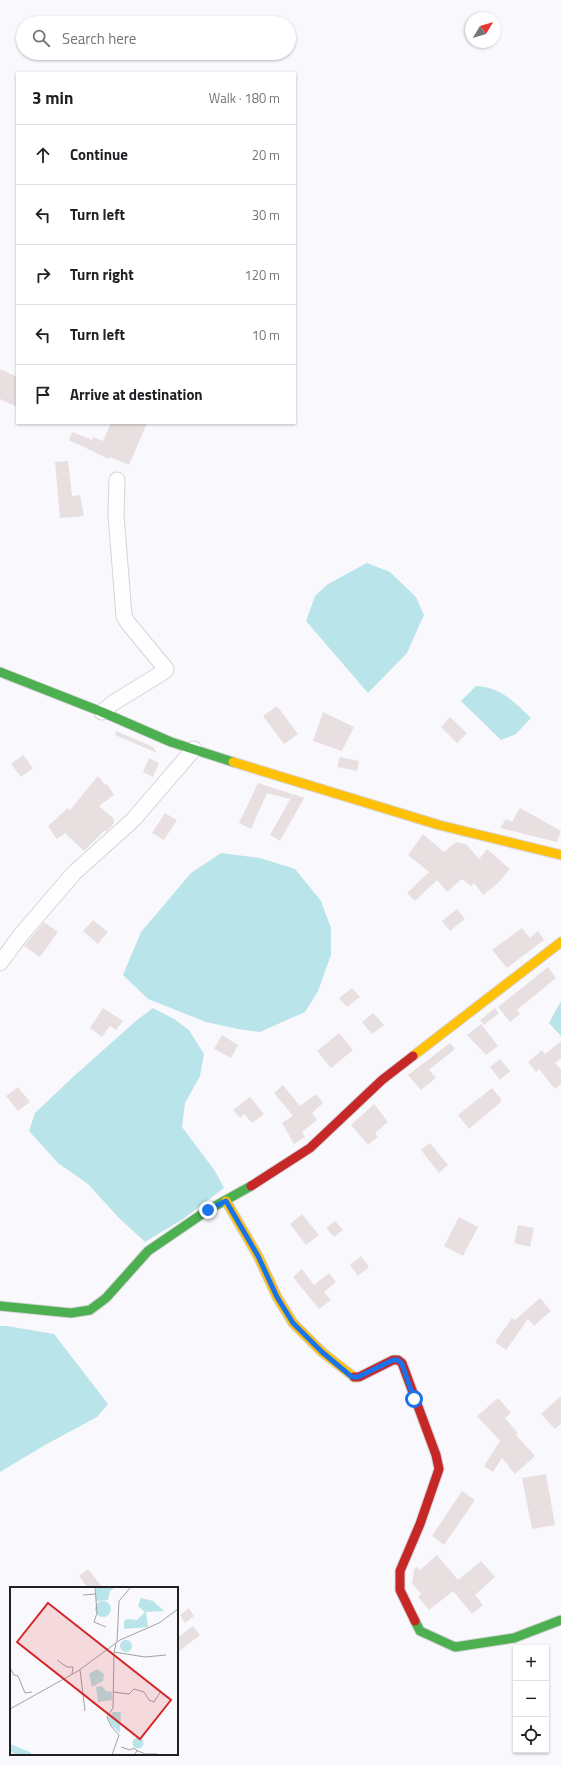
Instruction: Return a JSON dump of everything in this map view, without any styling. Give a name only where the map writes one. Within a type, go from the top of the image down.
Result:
[{"type":"street","points":[[102,712],[113,702],[166,669],[128,623],[124,616],[116,515],[117,480]]},
{"type":"street","points":[[0,672],[102,712],[171,742],[273,775],[439,825],[561,855]]},
{"type":"street","points":[[0,963],[20,936],[74,873],[133,820],[194,749]]},
{"type":"street","points":[[0,1306],[71,1313],[90,1310],[106,1298],[148,1251],[208,1210],[226,1201],[310,1148],[382,1080],[561,942]]},
{"type":"street","points":[[226,1201],[258,1256],[281,1304],[293,1323],[322,1352],[352,1377],[358,1377],[393,1360],[398,1360],[402,1364],[436,1455],[439,1469],[420,1524],[400,1571],[400,1590],[420,1631],[455,1647],[514,1638],[561,1620]]},
{"type":"water","points":[[367,563],[390,572],[416,597],[424,615],[407,653],[368,693],[306,621],[315,596],[328,584]]},
{"type":"water","points":[[476,686],[493,689],[500,692],[513,701],[531,718],[516,734],[501,740],[461,701]]},
{"type":"water","points":[[221,853],[260,858],[295,869],[321,901],[331,928],[331,955],[318,991],[305,1012],[260,1032],[206,1022],[148,999],[123,975],[141,932],[191,873]]},
{"type":"water","points":[[561,1001],[561,1036],[549,1023]]},
{"type":"water","points":[[153,1008],[174,1019],[189,1030],[204,1054],[200,1076],[185,1103],[182,1127],[215,1171],[224,1188],[183,1219],[145,1242],[119,1218],[88,1184],[58,1163],[29,1131],[35,1113],[137,1020]]},
{"type":"water","points":[[0,1326],[54,1334],[108,1404],[97,1417],[45,1445],[0,1472]]},
{"type":"building","points":[[0,369],[16,377],[16,407],[0,399]]},
{"type":"building","points":[[111,424],[147,424],[129,465],[110,457],[109,459],[69,440],[72,432],[92,440],[93,437],[103,441]]},
{"type":"building","points":[[68,461],[72,496],[80,495],[84,516],[60,518],[55,462]]},
{"type":"building","points":[[277,706],[298,734],[284,744],[263,716]]},
{"type":"building","points":[[323,712],[354,727],[342,751],[313,741]]},
{"type":"building","points":[[450,717],[467,733],[457,743],[441,727]]},
{"type":"building","points":[[116,731],[153,747],[157,753],[115,735]]},
{"type":"building","points":[[23,755],[33,768],[21,777],[11,764]]},
{"type":"building","points":[[340,757],[359,761],[357,771],[337,767]]},
{"type":"building","points":[[149,758],[159,763],[153,777],[143,772]]},
{"type":"building","points":[[98,776],[105,785],[107,784],[114,795],[99,806],[114,819],[114,823],[84,851],[65,833],[57,839],[48,826],[68,808],[70,810]]},
{"type":"building","points":[[258,783],[292,794],[290,799],[267,793],[251,829],[239,823]]},
{"type":"building","points":[[293,794],[304,798],[280,841],[270,835]]},
{"type":"building","points":[[520,808],[561,831],[557,842],[500,828],[506,819],[512,822]]},
{"type":"building","points":[[165,813],[177,820],[164,840],[152,833]]},
{"type":"building","points":[[423,834],[444,852],[456,842],[466,844],[479,859],[487,849],[510,869],[498,883],[483,895],[474,883],[471,886],[462,879],[447,892],[437,880],[415,901],[407,893],[429,872],[408,855]]},
{"type":"building","points":[[457,909],[465,919],[450,931],[442,921]]},
{"type":"building","points":[[93,920],[108,932],[98,944],[83,931]]},
{"type":"building","points":[[44,922],[58,932],[40,957],[24,946]]},
{"type":"building","points":[[522,928],[530,938],[538,931],[544,940],[507,968],[492,950]]},
{"type":"building","points":[[548,967],[556,978],[517,1010],[520,1014],[510,1022],[498,1007]]},
{"type":"building","points":[[352,988],[360,997],[347,1007],[339,998]]},
{"type":"building","points":[[103,1008],[123,1021],[116,1030],[110,1026],[102,1037],[90,1028]]},
{"type":"building","points":[[495,1008],[499,1013],[484,1025],[480,1020]]},
{"type":"building","points":[[373,1013],[384,1025],[372,1034],[362,1022]]},
{"type":"building","points":[[481,1024],[498,1046],[486,1055],[467,1035]]},
{"type":"building","points":[[339,1033],[353,1050],[331,1068],[317,1051]]},
{"type":"building","points":[[222,1035],[238,1045],[231,1058],[214,1049]]},
{"type":"building","points":[[561,1041],[561,1058],[555,1063],[561,1070],[561,1084],[555,1089],[539,1069],[536,1072],[528,1062],[542,1050],[545,1054]]},
{"type":"building","points":[[450,1043],[455,1049],[429,1070],[436,1078],[421,1090],[408,1075]]},
{"type":"building","points":[[500,1059],[510,1071],[500,1080],[490,1067]]},
{"type":"building","points":[[283,1085],[300,1106],[316,1094],[323,1103],[312,1113],[317,1120],[302,1132],[305,1137],[294,1144],[282,1123],[293,1116],[274,1093]]},
{"type":"building","points":[[18,1087],[30,1102],[18,1111],[6,1096]]},
{"type":"building","points":[[492,1088],[501,1099],[501,1102],[469,1129],[458,1115]]},
{"type":"building","points":[[250,1097],[264,1114],[252,1123],[244,1114],[240,1118],[233,1110]]},
{"type":"building","points":[[374,1104],[388,1122],[375,1133],[378,1137],[368,1145],[351,1125]]},
{"type":"building","points":[[430,1143],[448,1165],[439,1173],[421,1150]]},
{"type":"building","points":[[302,1214],[319,1235],[306,1245],[290,1224]]},
{"type":"building","points":[[459,1217],[478,1227],[463,1256],[444,1246]]},
{"type":"building","points":[[335,1221],[343,1230],[334,1237],[326,1228]]},
{"type":"building","points":[[518,1225],[534,1228],[530,1247],[514,1243]]},
{"type":"building","points":[[361,1256],[369,1267],[358,1276],[350,1265]]},
{"type":"building","points":[[302,1269],[314,1285],[329,1273],[336,1282],[324,1292],[331,1300],[319,1309],[293,1277]]},
{"type":"building","points":[[540,1298],[551,1311],[534,1326],[528,1319],[506,1350],[495,1342],[512,1318],[515,1320]]},
{"type":"building","points":[[561,1396],[561,1424],[555,1429],[541,1414]]},
{"type":"building","points":[[498,1398],[511,1413],[505,1418],[518,1433],[516,1435],[535,1456],[515,1474],[502,1458],[493,1472],[484,1466],[500,1441],[477,1416]]},
{"type":"building","points":[[546,1474],[555,1525],[532,1529],[522,1478]]},
{"type":"building","points":[[462,1491],[475,1500],[444,1545],[432,1536]]},
{"type":"building","points":[[437,1555],[458,1580],[481,1561],[495,1577],[475,1595],[483,1605],[472,1614],[453,1591],[429,1610],[418,1597],[421,1594],[412,1583],[414,1570],[417,1567],[420,1570]]},
{"type":"building","points":[[88,1569],[102,1587],[87,1587],[79,1576]]},
{"type":"building","points":[[189,1608],[194,1616],[185,1623],[180,1615]]},
{"type":"building","points":[[193,1626],[200,1635],[178,1652],[178,1637]]},
{"type":"traffic: fast","points":[[0,672],[102,712],[171,742],[233,762]]},
{"type":"traffic: fast","points":[[0,1306],[71,1313],[90,1310],[106,1298],[148,1251],[208,1210],[251,1186]]},
{"type":"traffic: fast","points":[[415,1621],[420,1631],[455,1647],[514,1638],[561,1620]]},
{"type":"traffic: slow","points":[[233,762],[439,825],[561,855]]},
{"type":"traffic: slow","points":[[413,1056],[561,942]]},
{"type":"traffic: slow","points":[[226,1201],[258,1256],[277,1297],[293,1323],[322,1352],[354,1377]]},
{"type":"traffic: jam","points":[[251,1186],[310,1148],[382,1080],[413,1056]]},
{"type":"traffic: jam","points":[[354,1377],[359,1377],[393,1360],[398,1360],[402,1363],[436,1455],[439,1469],[420,1524],[400,1571],[400,1590],[415,1621]]},
{"type":"route","points":[[208,1210],[226,1201],[258,1256],[277,1297],[293,1323],[322,1352],[346,1374],[352,1377],[358,1377],[393,1360],[398,1360],[402,1364],[414,1399]]}]
